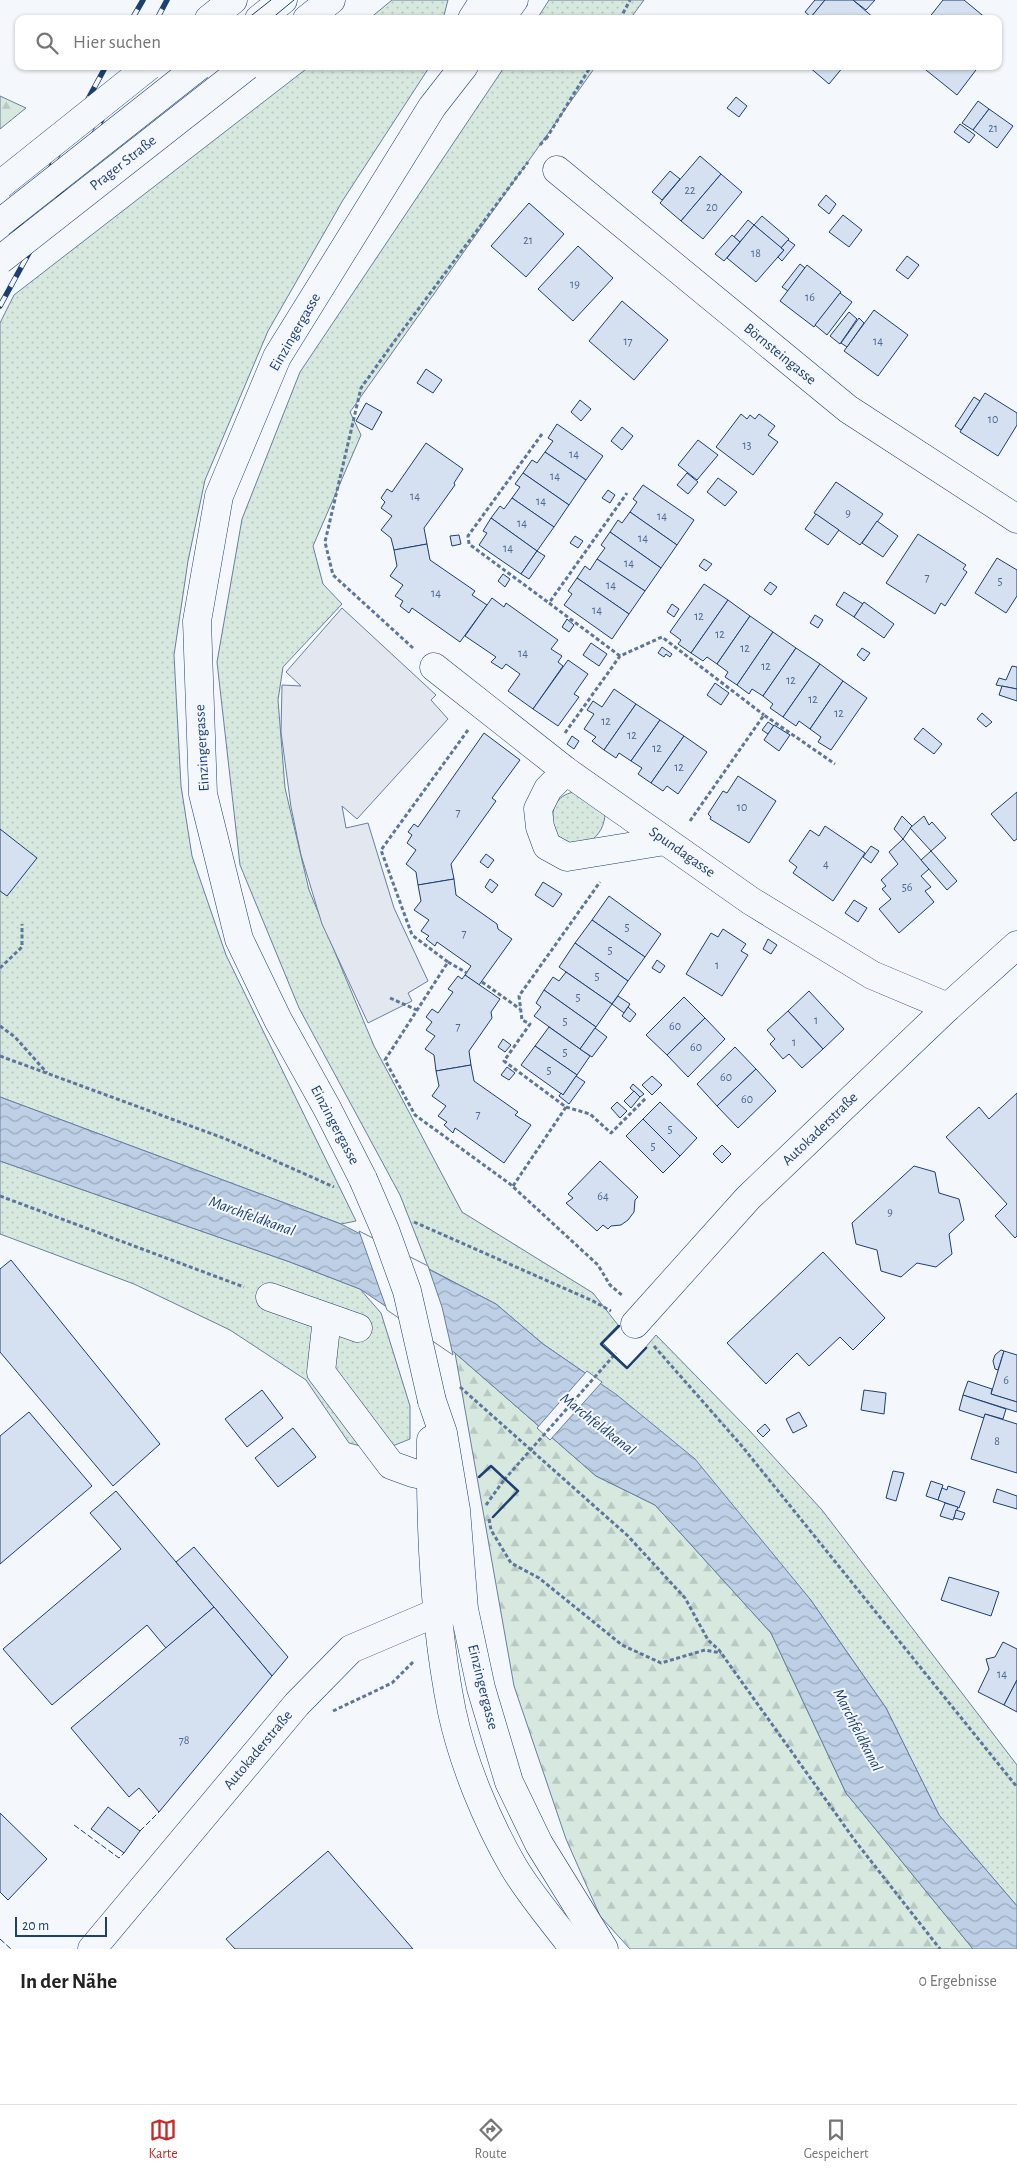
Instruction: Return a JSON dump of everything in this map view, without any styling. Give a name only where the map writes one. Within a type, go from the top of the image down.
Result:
[{"type":"main road","points":[[214,15],[233,0]]},
{"type":"main road","points":[[312,15],[331,0]]},
{"type":"main road","points":[[468,15],[470,0]]},
{"type":"main road","points":[[475,15],[484,0]]},
{"type":"main road","points":[[503,15],[514,0]]},
{"type":"main road","points":[[264,15],[282,1]]},
{"type":"main road","points":[[0,185],[144,70]]},
{"type":"main road","points":[[0,223],[194,70]]},
{"type":"main road","name":"Prager Straße","points":[[0,260],[242,70]]},
{"type":"main road","name":"Einzingergasse","points":[[432,107],[448,70]]},
{"type":"main road","name":"Einzingergasse","points":[[461,70],[432,107],[278,356],[220,496],[198,621],[203,794],[240,939],[278,1020],[327,1108],[352,1184],[386,1230],[407,1290],[432,1401],[444,1433],[454,1500],[464,1608],[480,1688],[509,1782],[539,1844],[604,1949]]},
{"type":"main road","name":"Börnsteingasse","points":[[557,170],[848,409],[1017,519]]},
{"type":"main road","name":"Spundagasse","points":[[434,667],[557,764],[751,901],[872,975],[948,1008]]},
{"type":"main road","points":[[557,764],[538,810],[540,827],[547,846],[566,857],[669,843]]},
{"type":"main road","name":"Autokaderstraße","points":[[642,1332],[748,1198],[1017,945]]},
{"type":"main road","points":[[270,1297],[358,1328]]},
{"type":"main road","points":[[327,1318],[321,1372],[391,1465],[413,1474],[431,1477]]},
{"type":"main road","name":"Einzingergasse","points":[[432,1401],[430,1500],[439,1624],[452,1712],[474,1785],[514,1867],[574,1949]]},
{"type":"main road","name":"Autokaderstraße","points":[[92,1949],[297,1704],[351,1649],[439,1624],[464,1608]]},
{"type":"path","points":[[622,15],[630,0]]},
{"type":"path","points":[[540,146],[588,70]]},
{"type":"path","points":[[546,138],[557,170]]},
{"type":"path","points":[[434,667],[333,574],[325,542],[361,388],[528,161]]},
{"type":"path","points":[[542,434],[468,536],[469,544],[620,656]]},
{"type":"path","points":[[549,603],[627,493]]},
{"type":"path","points":[[557,764],[620,656],[662,637],[764,715],[835,764]]},
{"type":"path","points":[[467,973],[448,962],[412,935],[381,850],[484,707]]},
{"type":"path","points":[[669,843],[764,715]]},
{"type":"path","points":[[625,848],[519,996],[522,1020],[530,1024],[504,1062],[566,1108],[590,1114],[611,1133],[646,1098]]},
{"type":"path","points":[[0,968],[22,947],[22,924]]},
{"type":"path","points":[[448,962],[385,1060],[415,1115],[513,1186],[598,1265],[610,1285]]},
{"type":"path","points":[[482,982],[520,1009]]},
{"type":"path","points":[[390,998],[417,1010]]},
{"type":"path","points":[[0,1026],[15,1036],[48,1073]]},
{"type":"path","points":[[0,1056],[352,1184]]},
{"type":"path","points":[[513,1186],[566,1108]]},
{"type":"path","points":[[0,1196],[270,1297]]},
{"type":"path","points":[[414,1222],[592,1300]]},
{"type":"path","points":[[642,1332],[741,1445],[1017,1787]]},
{"type":"path","points":[[504,1480],[616,1353]]},
{"type":"path","points":[[458,1386],[628,1536],[685,1598],[708,1640],[722,1654],[856,1842],[940,1949]]},
{"type":"path","points":[[486,1505],[491,1530],[511,1563],[539,1578],[622,1645],[661,1663],[705,1650],[722,1654]]},
{"type":"path","points":[[328,1714],[392,1683],[439,1624]]},
{"type":"green space","points":[[392,0],[448,0],[444,15],[374,15]]},
{"type":"green space","points":[[549,0],[644,0],[633,15],[540,15]]},
{"type":"green space","points":[[305,70],[427,70],[343,200],[268,331],[205,480],[188,561],[174,655],[181,786],[192,856],[226,955],[356,1221],[341,1224],[0,1097],[0,323],[14,295]]},
{"type":"green space","points":[[502,70],[593,70],[350,412],[361,435],[313,546],[323,584],[342,604],[283,667],[278,700],[285,788],[309,890],[374,1046],[462,1212],[593,1293],[618,1325],[602,1342],[628,1368],[656,1335],[748,1429],[822,1510],[1017,1765],[1017,1906],[939,1815],[886,1708],[810,1599],[598,1382],[543,1344],[496,1304],[429,1269],[400,1195],[299,1008],[240,865],[217,662],[242,519],[300,372]]},
{"type":"green space","points":[[0,96],[26,108],[0,129]]},
{"type":"green space","points":[[579,791],[605,813],[604,822],[596,836],[590,841],[576,845],[568,843],[557,834],[554,828],[553,814],[556,804],[563,796]]},
{"type":"green space","points":[[0,1161],[290,1262],[360,1289],[381,1313],[410,1406],[410,1439],[380,1451],[349,1443],[306,1380],[230,1330],[134,1284],[0,1234]]},
{"type":"green space","points":[[455,1353],[596,1476],[655,1505],[771,1633],[846,1793],[973,1949],[630,1949],[600,1916],[566,1839],[514,1686]]},
{"type":"shaded area","points":[[342,608],[436,695],[431,700],[448,719],[357,819],[342,806],[346,828],[368,823],[394,908],[428,981],[408,993],[412,1001],[368,1023],[322,924],[301,855],[291,807],[281,732],[282,685],[301,686],[286,672]]},
{"type":"water","name":"Marchfeldkanal","points":[[0,1097],[341,1224],[496,1304],[543,1344],[617,1395],[695,1459],[810,1599],[886,1708],[939,1815],[1017,1906],[1017,1949],[973,1949],[846,1793],[771,1633],[655,1505],[596,1476],[455,1353],[360,1289],[290,1262],[0,1161]]},
{"type":"pier","points":[[359,1231],[428,1266],[442,1307],[453,1355],[387,1310]]},
{"type":"pier","points":[[587,1371],[602,1382],[550,1440],[537,1428]]},
{"type":"building","points":[[815,0],[825,0],[813,15],[805,12]]},
{"type":"building","points":[[825,0],[853,0],[870,15],[813,15]]},
{"type":"building","points":[[853,0],[875,0],[866,10]]},
{"type":"building","points":[[943,0],[964,0],[982,15],[931,15]]},
{"type":"building","points":[[813,70],[841,70],[829,84]]},
{"type":"building","points":[[926,70],[976,70],[957,95]]},
{"type":"building","points":[[736,97],[747,106],[739,117],[727,108]]},
{"type":"building","points":[[978,101],[989,109],[973,130],[962,123]]},
{"type":"building","points":[[989,109],[1013,126],[997,148],[973,130]]},
{"type":"building","points":[[960,124],[975,135],[969,143],[954,132]]},
{"type":"building","points":[[700,156],[721,174],[681,221],[660,203]]},
{"type":"building","points":[[670,171],[680,179],[662,200],[652,192]]},
{"type":"building","points":[[721,174],[742,192],[703,239],[681,221]]},
{"type":"building","points":[[826,195],[836,204],[829,214],[818,205]]},
{"type":"building","points":[[529,203],[564,234],[526,277],[491,246]]},
{"type":"building","points":[[843,215],[862,230],[849,247],[829,232]]},
{"type":"building","points":[[762,216],[789,239],[781,248],[754,225]]},
{"type":"building","points":[[748,220],[754,225],[740,242],[734,237]]},
{"type":"building","points":[[754,225],[784,250],[756,282],[727,258]]},
{"type":"building","points":[[732,235],[740,242],[724,261],[715,254]]},
{"type":"building","points":[[788,240],[795,245],[782,261],[778,257],[784,250],[781,248]]},
{"type":"building","points":[[578,246],[613,278],[573,321],[538,289]]},
{"type":"building","points":[[907,256],[919,265],[908,279],[896,270]]},
{"type":"building","points":[[800,264],[805,268],[788,291],[782,287]]},
{"type":"building","points":[[807,265],[841,292],[814,327],[780,301]]},
{"type":"building","points":[[840,293],[852,302],[827,335],[815,325]]},
{"type":"building","points":[[622,301],[668,340],[634,380],[589,341]]},
{"type":"building","points":[[874,310],[908,335],[878,376],[844,351]]},
{"type":"building","points":[[849,312],[857,319],[840,344],[830,336]]},
{"type":"building","points":[[859,318],[864,323],[847,347],[841,343]]},
{"type":"building","points":[[426,369],[442,380],[433,393],[417,383]]},
{"type":"building","points":[[985,393],[1017,413],[1017,425],[998,456],[960,432]]},
{"type":"building","points":[[974,397],[980,401],[961,430],[955,426]]},
{"type":"building","points":[[580,400],[591,409],[581,421],[571,412]]},
{"type":"building","points":[[366,403],[382,412],[372,430],[356,421]]},
{"type":"building","points":[[741,414],[747,419],[750,415],[755,419],[759,414],[775,426],[768,435],[778,442],[753,475],[716,447]]},
{"type":"building","points":[[557,424],[603,456],[586,480],[545,452],[553,441],[548,438]]},
{"type":"building","points":[[622,427],[633,436],[622,450],[611,441]]},
{"type":"building","points":[[698,440],[718,455],[697,480],[678,465]]},
{"type":"building","points":[[426,443],[463,469],[454,483],[455,485],[424,528],[427,544],[394,550],[391,538],[381,530],[392,516],[381,508],[385,502],[381,498],[387,489],[392,492]]},
{"type":"building","points":[[545,452],[586,480],[569,505],[523,473],[532,460],[537,463]]},
{"type":"building","points":[[523,473],[569,505],[554,527],[512,498],[520,487],[515,484]]},
{"type":"building","points":[[687,473],[698,482],[688,494],[677,485]]},
{"type":"building","points":[[718,478],[737,492],[725,506],[707,492]]},
{"type":"building","points":[[836,482],[883,514],[860,545],[814,513]]},
{"type":"building","points":[[643,485],[694,520],[677,545],[630,512],[637,502],[633,499]]},
{"type":"building","points":[[608,490],[615,495],[610,503],[602,498]]},
{"type":"building","points":[[512,498],[554,527],[537,551],[491,518],[500,506],[504,509]]},
{"type":"building","points":[[630,512],[677,545],[661,568],[610,532],[618,520],[622,523]]},
{"type":"building","points":[[816,514],[839,530],[828,545],[805,529]]},
{"type":"building","points":[[491,518],[537,551],[521,574],[479,545],[487,533],[483,531]]},
{"type":"building","points":[[877,521],[898,536],[883,557],[862,543]]},
{"type":"building","points":[[610,532],[661,568],[645,591],[597,559],[605,548],[601,545]]},
{"type":"building","points":[[918,534],[966,565],[963,569],[967,572],[945,606],[941,603],[935,614],[886,583]]},
{"type":"building","points":[[459,535],[461,544],[452,546],[450,536]]},
{"type":"building","points":[[575,536],[583,541],[578,548],[570,543]]},
{"type":"building","points":[[427,544],[430,560],[475,591],[472,595],[487,605],[460,642],[412,608],[409,613],[400,606],[403,601],[395,596],[403,585],[390,576],[397,566],[394,550]]},
{"type":"building","points":[[537,551],[545,556],[529,579],[521,574]]},
{"type":"building","points":[[997,558],[1017,570],[1017,596],[1006,613],[975,593]]},
{"type":"building","points":[[597,559],[645,591],[629,614],[577,578],[585,566],[590,570]]},
{"type":"building","points":[[704,559],[712,564],[706,571],[699,566]]},
{"type":"building","points":[[503,574],[510,579],[505,587],[498,581]]},
{"type":"building","points":[[577,578],[629,614],[612,639],[564,605],[572,594],[568,591]]},
{"type":"building","points":[[770,582],[777,587],[771,595],[764,590]]},
{"type":"building","points":[[704,584],[728,600],[691,653],[678,644],[681,640],[670,632]]},
{"type":"building","points":[[844,592],[863,604],[854,617],[836,605]]},
{"type":"building","points":[[492,598],[504,607],[506,603],[558,640],[551,649],[562,656],[558,662],[563,666],[533,709],[508,691],[520,674],[506,664],[502,669],[491,662],[496,657],[465,636]]},
{"type":"building","points":[[728,600],[750,616],[717,664],[707,657],[703,661],[691,653]]},
{"type":"building","points":[[864,602],[894,624],[884,638],[854,617]]},
{"type":"building","points":[[672,604],[679,609],[674,617],[667,612]]},
{"type":"building","points":[[815,615],[823,620],[818,628],[810,623]]},
{"type":"building","points":[[750,616],[773,632],[737,685],[725,677],[728,672],[717,664]]},
{"type":"building","points":[[567,619],[574,625],[569,632],[562,627]]},
{"type":"building","points":[[773,632],[796,648],[763,696],[752,689],[749,694],[737,685]]},
{"type":"building","points":[[591,643],[607,654],[599,666],[583,655]]},
{"type":"building","points":[[662,647],[672,654],[670,657],[666,654],[664,657],[658,653]]},
{"type":"building","points":[[796,648],[820,664],[783,717],[770,708],[773,704],[763,696]]},
{"type":"building","points":[[862,648],[870,653],[864,661],[857,655]]},
{"type":"building","points":[[568,660],[588,674],[574,694],[579,697],[558,726],[533,709]]},
{"type":"building","points":[[820,664],[843,681],[810,729],[799,721],[796,726],[783,717]]},
{"type":"building","points":[[1012,666],[1017,667],[1017,689],[996,685],[999,678],[1006,680]]},
{"type":"building","points":[[843,681],[867,698],[831,750],[818,742],[821,737],[810,729]]},
{"type":"building","points":[[715,683],[729,693],[721,705],[707,695]]},
{"type":"building","points":[[1002,686],[1017,689],[1017,701],[999,695]]},
{"type":"building","points":[[614,689],[636,704],[604,750],[592,741],[596,737],[584,729],[594,714],[587,710],[593,701],[602,707]]},
{"type":"building","points":[[636,704],[660,720],[631,761],[619,753],[616,758],[604,750]]},
{"type":"building","points":[[982,713],[992,722],[986,727],[977,719]]},
{"type":"building","points":[[660,720],[684,736],[651,783],[638,774],[642,768],[631,761]]},
{"type":"building","points":[[768,722],[774,726],[768,734],[762,730]]},
{"type":"building","points":[[774,725],[790,735],[779,751],[764,740]]},
{"type":"building","points":[[923,728],[942,744],[934,754],[914,739]]},
{"type":"building","points":[[484,733],[520,760],[492,798],[496,801],[451,864],[454,879],[418,885],[416,872],[406,864],[416,850],[407,843],[412,835],[408,832],[414,824],[418,827]]},
{"type":"building","points":[[572,736],[579,741],[574,749],[567,744]]},
{"type":"building","points":[[684,736],[707,752],[678,794],[667,786],[663,791],[651,783]]},
{"type":"building","points":[[738,776],[776,801],[749,843],[710,819],[711,817],[708,814],[723,791],[727,793]]},
{"type":"building","points":[[1017,792],[1017,839],[1014,841],[991,814]]},
{"type":"building","points":[[902,816],[912,826],[903,839],[894,829]]},
{"type":"building","points":[[924,816],[929,825],[932,822],[946,838],[931,851],[910,828]]},
{"type":"building","points":[[825,826],[865,853],[833,901],[793,873],[797,867],[789,861],[810,830],[819,836]]},
{"type":"building","points":[[0,829],[37,858],[7,896],[0,891]]},
{"type":"building","points":[[903,839],[929,869],[921,876],[931,887],[925,891],[934,902],[899,933],[879,909],[891,899],[882,889],[886,886],[881,880],[898,864],[889,852]]},
{"type":"building","points":[[871,846],[879,851],[871,863],[863,857]]},
{"type":"building","points":[[931,851],[957,881],[947,890],[921,860]]},
{"type":"building","points":[[486,854],[494,860],[488,868],[480,862]]},
{"type":"building","points":[[454,879],[456,895],[497,924],[498,929],[512,939],[479,985],[465,975],[471,966],[437,942],[435,946],[426,939],[429,936],[421,931],[429,920],[414,910],[421,901],[418,885]]},
{"type":"building","points":[[490,879],[498,885],[492,893],[485,887]]},
{"type":"building","points":[[543,882],[562,894],[553,907],[535,895]]},
{"type":"building","points":[[609,896],[661,934],[645,957],[592,920]]},
{"type":"building","points":[[854,900],[867,908],[858,922],[845,913]]},
{"type":"building","points":[[592,920],[645,957],[628,981],[575,943]]},
{"type":"building","points":[[723,929],[746,944],[741,951],[748,955],[722,996],[686,974],[711,933],[718,937]]},
{"type":"building","points":[[768,939],[777,945],[771,954],[763,949]]},
{"type":"building","points":[[575,943],[628,981],[612,1004],[559,967]]},
{"type":"building","points":[[657,960],[665,966],[660,973],[652,968]]},
{"type":"building","points":[[566,972],[612,1004],[596,1027],[544,990],[553,977],[559,981]]},
{"type":"building","points":[[465,975],[500,999],[491,1012],[492,1018],[469,1051],[471,1065],[436,1071],[434,1055],[425,1049],[435,1036],[426,1030],[432,1022],[426,1017],[432,1009],[438,1013],[453,992],[448,989],[458,976],[462,979]]},
{"type":"building","points":[[544,990],[596,1027],[580,1049],[534,1016],[541,1007],[536,1003]]},
{"type":"building","points":[[809,991],[844,1029],[823,1049],[788,1011]]},
{"type":"building","points":[[618,996],[630,1004],[624,1013],[612,1004]]},
{"type":"building","points":[[684,997],[705,1018],[667,1055],[646,1035]]},
{"type":"building","points":[[628,1007],[636,1014],[630,1022],[622,1016]]},
{"type":"building","points":[[788,1011],[823,1049],[802,1068],[789,1054],[783,1059],[770,1044],[775,1039],[767,1030]]},
{"type":"building","points":[[705,1018],[725,1039],[688,1077],[667,1055]]},
{"type":"building","points":[[549,1027],[590,1056],[577,1075],[535,1046]]},
{"type":"building","points":[[595,1028],[607,1037],[592,1057],[580,1049]]},
{"type":"building","points":[[503,1039],[511,1045],[505,1052],[498,1047]]},
{"type":"building","points":[[535,1046],[577,1075],[563,1095],[521,1065]]},
{"type":"building","points":[[735,1047],[756,1069],[717,1106],[697,1084]]},
{"type":"building","points":[[471,1065],[474,1081],[518,1112],[515,1115],[531,1125],[504,1163],[455,1128],[453,1133],[444,1125],[447,1122],[438,1116],[446,1106],[432,1096],[439,1086],[436,1071]]},
{"type":"building","points":[[507,1067],[515,1073],[509,1080],[501,1075]]},
{"type":"building","points":[[756,1069],[776,1091],[738,1128],[717,1106]]},
{"type":"building","points":[[576,1076],[585,1082],[569,1104],[559,1096],[561,1093],[563,1095]]},
{"type":"building","points":[[652,1076],[662,1085],[652,1095],[642,1085]]},
{"type":"building","points":[[633,1084],[644,1094],[640,1097],[630,1088]]},
{"type":"building","points":[[634,1091],[640,1097],[631,1108],[624,1101]]},
{"type":"building","points":[[1017,1093],[1017,1236],[1015,1238],[995,1216],[1007,1204],[946,1137],[979,1107],[989,1119]]},
{"type":"building","points":[[617,1102],[627,1111],[620,1118],[611,1108]]},
{"type":"building","points":[[660,1102],[697,1138],[680,1156],[643,1119]]},
{"type":"building","points":[[643,1119],[680,1156],[663,1173],[626,1136]]},
{"type":"building","points":[[722,1145],[731,1154],[722,1163],[713,1154]]},
{"type":"building","points":[[600,1161],[638,1197],[635,1200],[634,1212],[628,1220],[621,1225],[611,1226],[608,1229],[603,1225],[597,1231],[566,1203],[573,1198],[568,1194]]},
{"type":"building","points":[[914,1166],[935,1172],[939,1193],[959,1199],[964,1220],[949,1234],[952,1254],[936,1267],[917,1263],[901,1277],[881,1271],[877,1250],[856,1244],[852,1223]]},
{"type":"building","points":[[823,1252],[885,1318],[853,1350],[840,1337],[809,1366],[797,1353],[766,1384],[727,1343]]},
{"type":"building","points":[[11,1260],[160,1444],[113,1486],[0,1352],[0,1269]]},
{"type":"building","points":[[1001,1350],[1004,1351],[998,1370],[995,1369],[993,1361],[995,1355]]},
{"type":"building","points":[[1004,1351],[1017,1355],[1017,1402],[991,1394]]},
{"type":"building","points":[[968,1381],[992,1389],[991,1394],[1017,1402],[1017,1412],[963,1395]]},
{"type":"building","points":[[262,1390],[283,1418],[247,1447],[225,1419]]},
{"type":"building","points":[[864,1390],[886,1393],[884,1414],[861,1410]]},
{"type":"building","points":[[963,1395],[1006,1409],[1003,1419],[985,1414],[984,1418],[959,1410]]},
{"type":"building","points":[[29,1412],[92,1486],[0,1564],[0,1436]]},
{"type":"building","points":[[799,1412],[807,1426],[793,1433],[786,1419]]},
{"type":"building","points":[[985,1414],[1017,1424],[1017,1473],[971,1459]]},
{"type":"building","points":[[765,1424],[770,1430],[763,1437],[757,1431]]},
{"type":"building","points":[[293,1428],[316,1457],[278,1487],[255,1458]]},
{"type":"building","points":[[893,1471],[904,1473],[896,1501],[886,1498]]},
{"type":"building","points":[[931,1481],[943,1485],[938,1500],[926,1496]]},
{"type":"building","points":[[948,1486],[965,1492],[959,1508],[938,1500],[942,1488],[947,1490]]},
{"type":"building","points":[[997,1489],[1017,1496],[1017,1509],[993,1502]]},
{"type":"building","points":[[116,1491],[214,1607],[166,1648],[147,1625],[52,1705],[3,1649],[121,1549],[90,1513]]},
{"type":"building","points":[[945,1503],[958,1507],[953,1520],[940,1516]]},
{"type":"building","points":[[956,1510],[965,1513],[962,1520],[954,1518]]},
{"type":"building","points":[[194,1547],[288,1657],[272,1676],[176,1562]]},
{"type":"building","points":[[949,1577],[999,1592],[991,1616],[941,1600]]},
{"type":"building","points":[[214,1607],[272,1676],[159,1812],[139,1788],[129,1797],[71,1728]]},
{"type":"building","points":[[1003,1642],[1017,1649],[1017,1680],[1004,1705],[978,1692],[989,1669],[986,1659],[995,1657]]},
{"type":"building","points":[[1017,1680],[1017,1712],[1004,1705]]},
{"type":"building","points":[[108,1807],[140,1831],[124,1853],[91,1829]]},
{"type":"building","points":[[0,1813],[47,1859],[8,1900],[0,1892]]},
{"type":"building","points":[[328,1851],[413,1949],[235,1949],[226,1939]]},
{"type":"tram line","points":[[252,15],[271,0]]},
{"type":"tram line","points":[[276,15],[294,0]]},
{"type":"tram line","points":[[0,214],[182,70]]},
{"type":"tram line","points":[[0,233],[206,70]]},
{"type":"railway","points":[[134,15],[143,0]]},
{"type":"railway","points":[[159,15],[167,0]]},
{"type":"railway","points":[[0,261],[104,70]]},
{"type":"railway","points":[[0,306],[129,70]]},
{"type":"fence","points":[[140,1831],[159,1812]]},
{"type":"fence","points":[[74,1825],[119,1858],[124,1853]]},
{"type":"fence","points":[[0,1939],[11,1949]]},
{"type":"wall","points":[[619,1326],[601,1344],[627,1368],[646,1348]]},
{"type":"wall","points":[[479,1477],[491,1466],[518,1491],[493,1517]]}]
